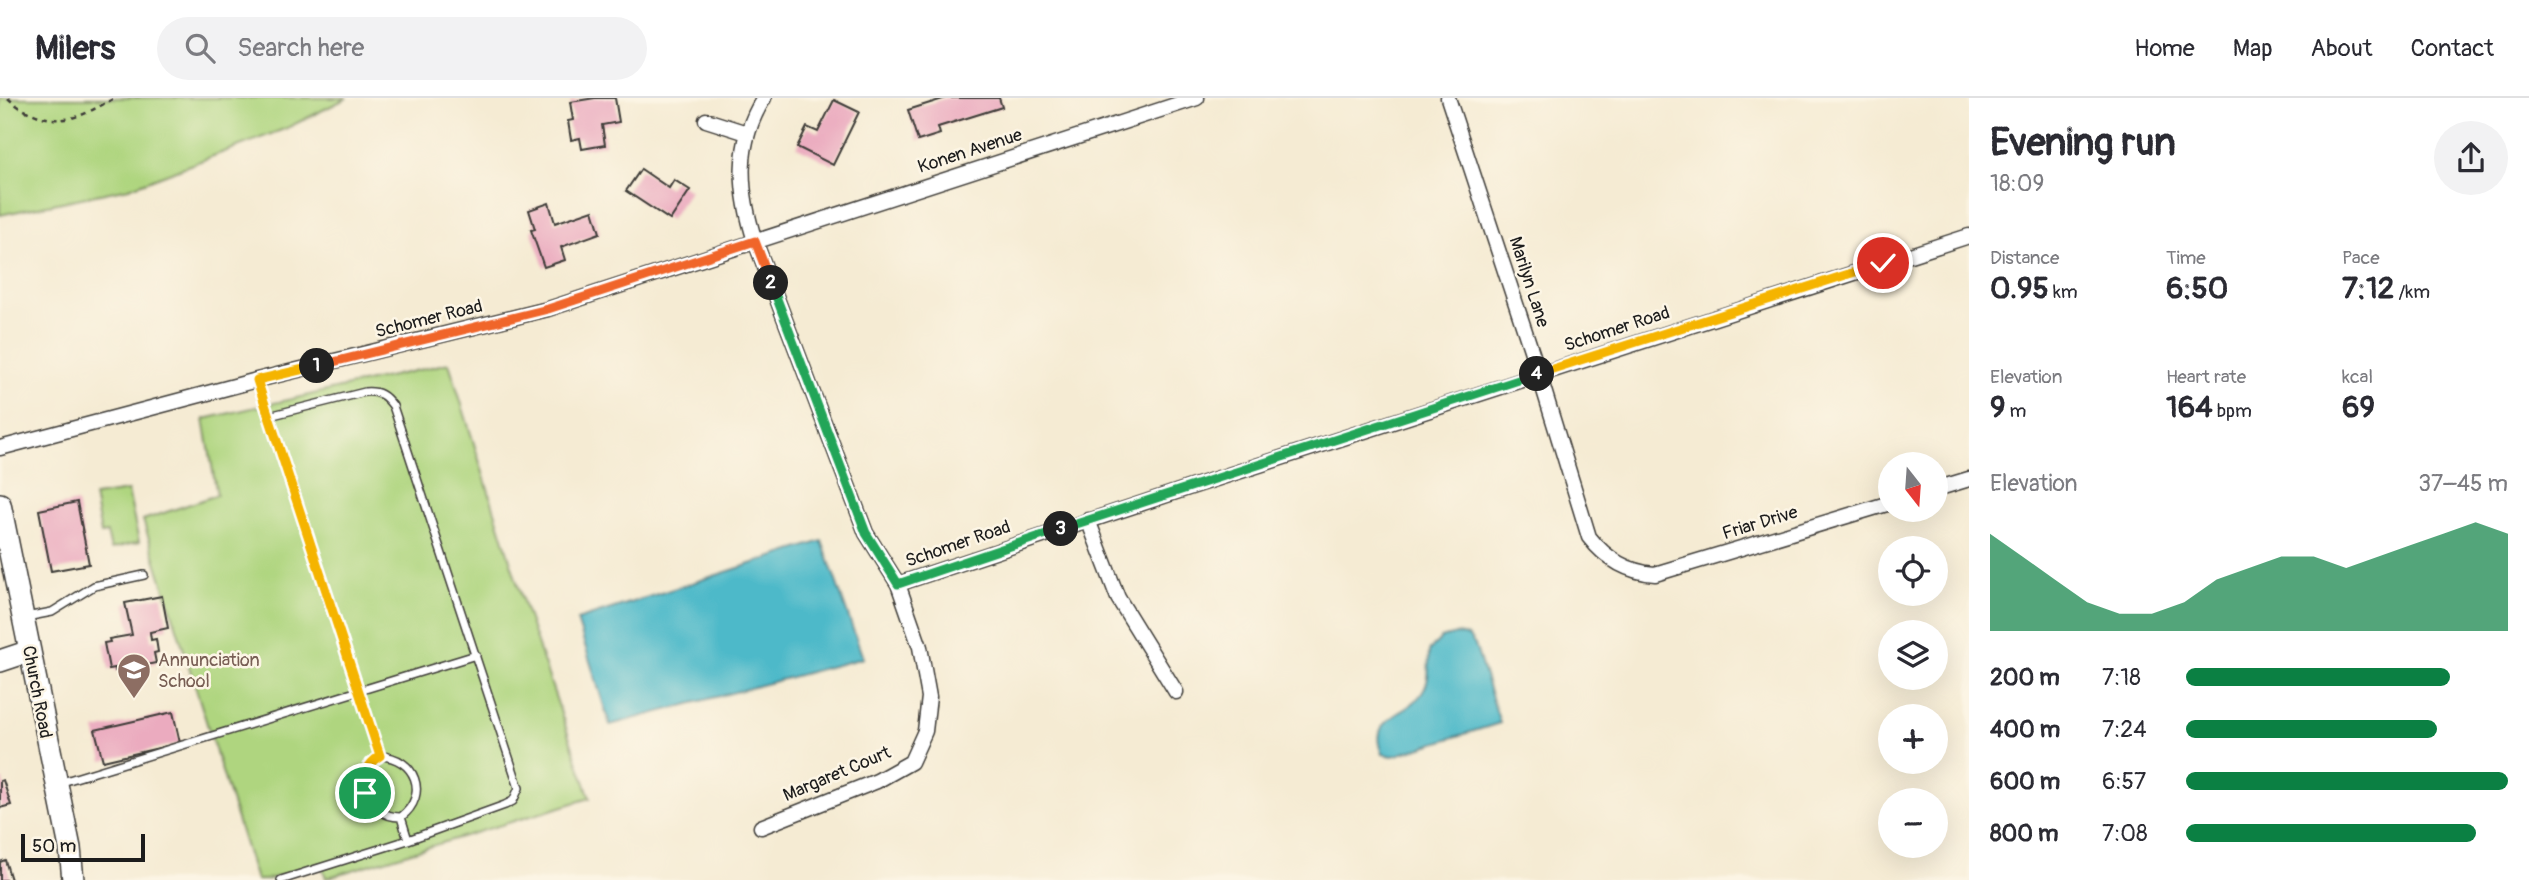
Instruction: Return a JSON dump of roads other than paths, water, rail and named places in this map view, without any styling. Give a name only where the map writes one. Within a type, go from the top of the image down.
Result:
[{"type":"street","points":[[755,241],[745,209],[741,180],[747,132],[764,98]]},
{"type":"street","name":"Konen Avenue","points":[[755,241],[1197,98]]},
{"type":"street","name":"Marilyn Lane","points":[[1448,98],[1539,374],[1589,537],[1601,552],[1620,566],[1641,573]]},
{"type":"street","points":[[705,120],[747,132]]},
{"type":"street","name":"Schomer Road","points":[[0,448],[257,380],[548,309],[755,241],[866,533],[898,584],[1088,520],[1969,236]]},
{"type":"street","points":[[1948,485],[1969,479]]},
{"type":"street","name":"Church Road","points":[[0,503],[70,848],[72,880]]},
{"type":"street","name":"Friar Drive","points":[[1641,573],[1655,575],[1878,507]]},
{"type":"street","points":[[1088,520],[1118,597],[1175,692]]},
{"type":"street","name":"Margaret Court","points":[[761,827],[877,781],[911,762],[925,731],[929,697],[920,647],[898,584]]},
{"type":"street","points":[[0,661],[30,651]]},
{"type":"lane","points":[[257,380],[380,756]]},
{"type":"lane","points":[[269,416],[365,391],[374,391],[387,398],[393,406],[518,779],[518,796],[505,805],[408,840],[281,880]]},
{"type":"lane","points":[[22,618],[52,611],[94,586],[144,575]]},
{"type":"lane","points":[[55,784],[476,655]]},
{"type":"lane","points":[[380,756],[401,762],[414,777],[417,788],[413,806],[401,817],[388,816],[370,801],[365,793],[366,771],[372,761],[380,756]]},
{"type":"lane","points":[[401,817],[408,840]]},
{"type":"water","points":[[822,541],[863,658],[610,725],[577,620]]},
{"type":"water","points":[[1456,634],[1468,636],[1475,645],[1500,723],[1393,756],[1383,754],[1379,741],[1384,724],[1422,693],[1428,678],[1429,651],[1441,638]]},
{"type":"place","name":"Annunciation School","points":[[134,700]]}]
